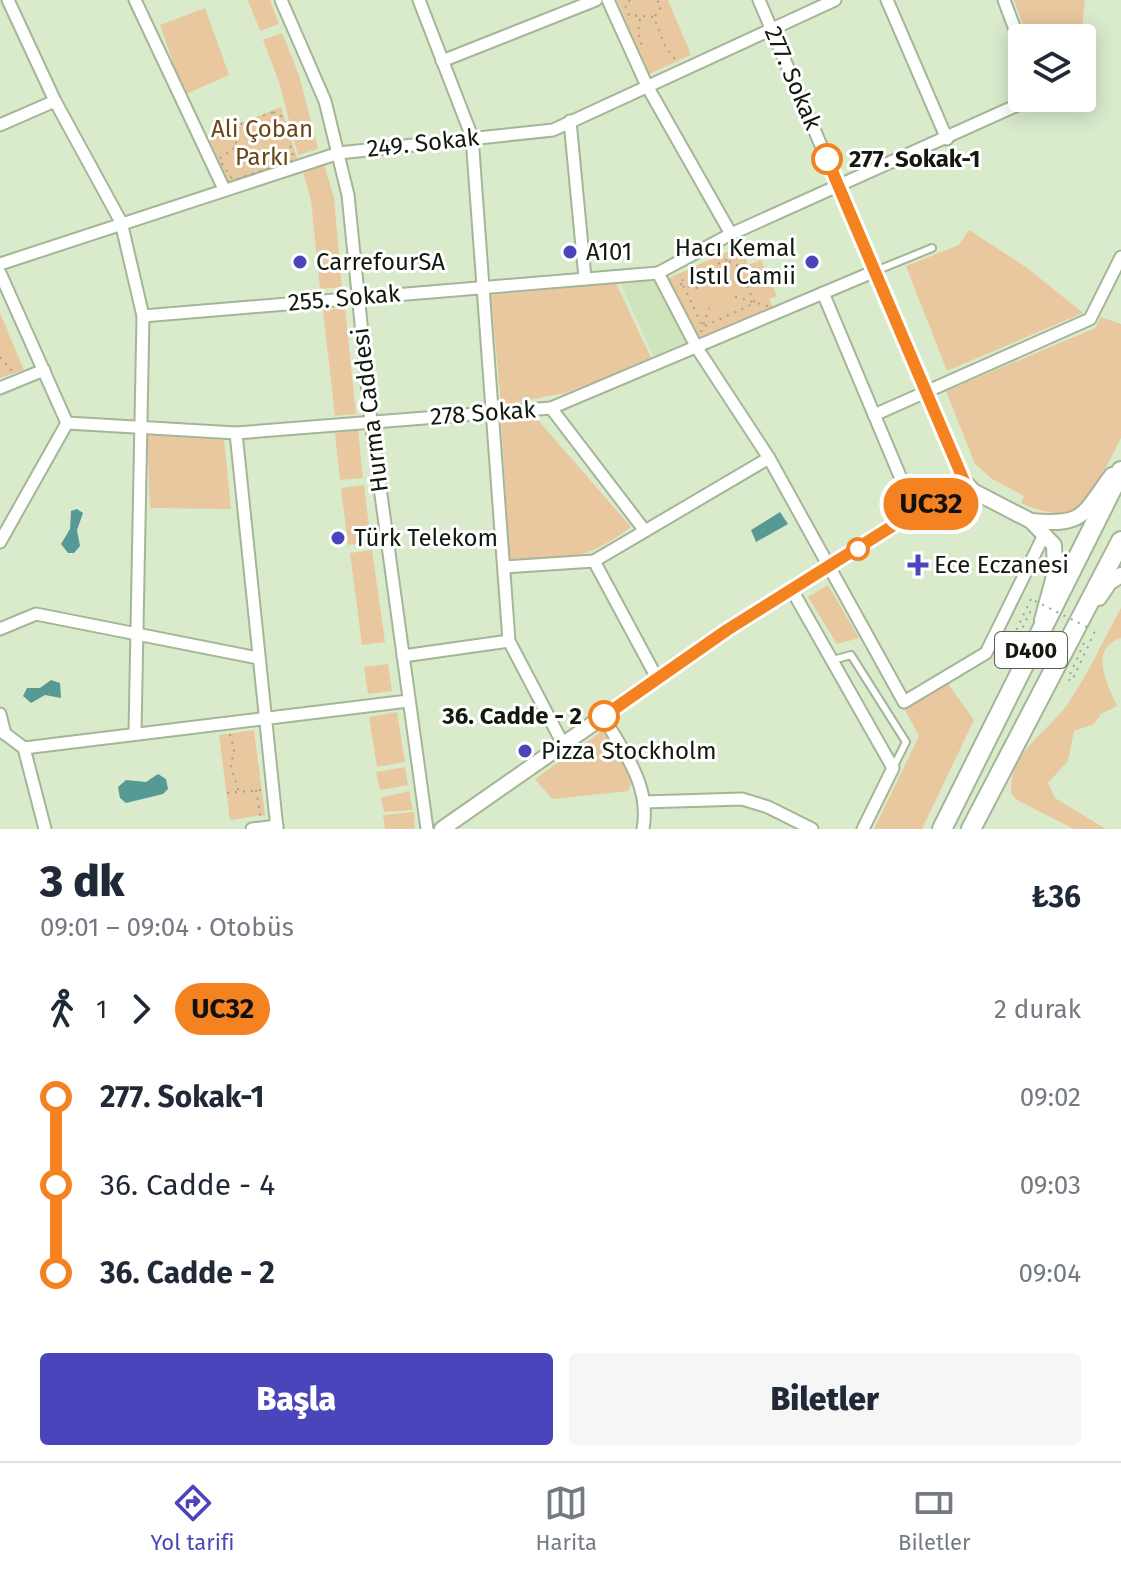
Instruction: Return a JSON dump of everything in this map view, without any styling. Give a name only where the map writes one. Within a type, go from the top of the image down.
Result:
[{"type":"highway","name":"D400","points":[[942,829],[1121,468]]},
{"type":"highway","name":"D400","points":[[971,829],[1121,541]]},
{"type":"highway","name":"D400","points":[[935,829],[976,756]]},
{"type":"highway","name":"D400","points":[[982,829],[1005,766]]},
{"type":"street","points":[[8,0],[55,101],[121,222],[143,316],[135,732]]},
{"type":"street","points":[[135,0],[224,189]]},
{"type":"street","name":"Hurma Caddesi","points":[[281,0],[325,101],[348,195],[371,422],[427,829]]},
{"type":"street","points":[[419,0],[472,137],[509,641],[563,744]]},
{"type":"street","points":[[442,61],[596,0]]},
{"type":"street","points":[[608,0],[647,86],[730,235]]},
{"type":"street","name":"277. Sokak","points":[[759,0],[964,481]]},
{"type":"street","name":"249. Sokak","points":[[0,264],[339,153],[553,130],[835,0]]},
{"type":"street","points":[[887,0],[947,139]]},
{"type":"street","points":[[1004,0],[1013,24]]},
{"type":"street","points":[[0,125],[55,101]]},
{"type":"street","name":"255. Sokak","points":[[143,316],[484,285],[658,273],[730,235],[1008,110]]},
{"type":"street","points":[[570,121],[585,278]]},
{"type":"street","points":[[874,415],[1090,319],[1121,257]]},
{"type":"street","name":"278 Sokak","points":[[67,423],[236,433],[551,408],[873,272]]},
{"type":"street","points":[[0,273],[67,423],[0,542]]},
{"type":"street","points":[[658,273],[696,345],[769,458],[904,702],[986,653],[1044,535]]},
{"type":"street","points":[[823,293],[910,500],[919,511]]},
{"type":"street","points":[[0,388],[44,370]]},
{"type":"street","points":[[551,408],[645,531]]},
{"type":"street","points":[[236,433],[265,717],[267,828]]},
{"type":"street","points":[[505,567],[594,561],[769,458]]},
{"type":"street","points":[[1031,521],[1060,524],[1081,516],[1121,468]]},
{"type":"street","points":[[442,829],[792,590],[964,481],[973,491],[1031,521],[1054,545],[1056,561],[1039,632]]},
{"type":"street","points":[[594,561],[658,680]]},
{"type":"street","points":[[1087,609],[1121,575]]},
{"type":"street","points":[[792,590],[893,768],[863,829]]},
{"type":"street","points":[[0,629],[36,614],[136,632],[194,648],[258,658]]},
{"type":"street","points":[[403,656],[509,641]]},
{"type":"street","points":[[24,748],[408,701]]},
{"type":"street","points":[[0,714],[2,732],[24,748],[45,829]]},
{"type":"street","points":[[603,717],[636,772],[644,802],[643,829]]},
{"type":"street","points":[[644,802],[742,799],[768,807],[812,829]]},
{"type":"lane","points":[[873,272],[932,248]]},
{"type":"lane","points":[[831,660],[851,655],[906,742],[893,768]]},
{"type":"path","points":[[630,0],[625,5],[629,15],[654,17]]},
{"type":"path","points":[[654,17],[661,7],[657,0]]},
{"type":"path","points":[[633,56],[642,48],[638,32],[641,17]]},
{"type":"path","points":[[654,17],[664,44],[681,70]]},
{"type":"path","points":[[273,112],[281,116],[292,161],[233,180],[219,159],[237,146],[233,132],[235,126],[273,112]]},
{"type":"path","points":[[203,142],[233,132]]},
{"type":"path","points":[[726,278],[736,248],[730,235]]},
{"type":"path","points":[[680,283],[733,257]]},
{"type":"path","points":[[733,257],[755,303]]},
{"type":"path","points":[[664,284],[671,281],[700,289]]},
{"type":"path","points":[[680,283],[703,327]]},
{"type":"path","points":[[735,297],[773,307],[776,314]]},
{"type":"path","points":[[703,327],[755,303]]},
{"type":"path","points":[[696,345],[709,308]]},
{"type":"path","points":[[0,357],[20,380]]},
{"type":"path","points":[[1031,599],[1007,650],[1011,652],[1035,601],[1091,629],[1068,679],[1072,681],[1095,631]]},
{"type":"path","points":[[228,721],[234,749],[231,767],[239,792]]},
{"type":"path","points":[[256,790],[267,828]]},
{"type":"path","points":[[227,793],[262,790]]},
{"type":"shaded area","points":[[656,279],[691,345],[655,360],[620,282]]},
{"type":"green space","points":[[248,0],[270,0],[279,24],[260,31]]},
{"type":"green space","points":[[617,0],[668,0],[691,55],[649,74]]},
{"type":"green space","points":[[1014,0],[1085,0],[1082,24],[1023,24]]},
{"type":"green space","points":[[205,8],[229,75],[184,95],[160,25]]},
{"type":"green space","points":[[282,33],[299,75],[318,149],[298,155],[279,82],[263,40]]},
{"type":"green space","name":"Ali Çoban Parkı","points":[[281,107],[298,161],[228,182],[208,136]]},
{"type":"green space","points":[[324,164],[334,198],[342,287],[320,289],[311,200],[303,172]]},
{"type":"green space","points":[[969,230],[1026,267],[1083,313],[947,371],[906,266],[959,245]]},
{"type":"green space","points":[[740,246],[748,265],[761,260],[777,296],[769,299],[773,307],[698,341],[669,278]]},
{"type":"green space","points":[[616,283],[652,360],[565,393],[501,405],[491,295]]},
{"type":"green space","points":[[345,308],[356,414],[335,416],[323,310]]},
{"type":"green space","points":[[0,313],[24,370],[0,378]]},
{"type":"green space","points":[[1101,317],[1121,324],[1121,438],[1093,493],[1079,512],[1057,513],[1036,509],[1021,503],[1024,496],[992,479],[975,464],[946,391],[1095,328]]},
{"type":"green space","points":[[537,419],[631,527],[600,547],[574,556],[510,559],[501,422]]},
{"type":"green space","points":[[358,430],[363,478],[340,480],[335,433]]},
{"type":"green space","points":[[147,435],[224,440],[231,509],[150,508]]},
{"type":"green space","points":[[364,485],[371,542],[348,545],[341,488]]},
{"type":"green space","points":[[372,550],[385,642],[362,645],[350,553]]},
{"type":"green space","points":[[828,585],[859,638],[837,644],[808,597]]},
{"type":"green space","points":[[1121,608],[1121,638],[1105,650],[1103,659],[1105,678],[1117,706],[1101,714],[1094,724],[1074,731],[1068,761],[1048,783],[1055,798],[1106,829],[1074,829],[1017,800],[1012,795],[1011,781],[1022,755],[1076,691]]},
{"type":"green space","points":[[388,664],[392,691],[368,694],[364,667]]},
{"type":"green space","points":[[946,681],[974,720],[922,829],[874,829],[919,736],[904,708]]},
{"type":"green space","points":[[397,712],[405,762],[377,767],[369,717]]},
{"type":"green space","points":[[254,730],[265,815],[230,820],[219,735]]},
{"type":"green space","points":[[602,731],[619,751],[633,779],[628,791],[552,799],[535,779]]},
{"type":"green space","points":[[405,767],[408,785],[380,790],[376,772]]},
{"type":"green space","points":[[409,791],[413,810],[384,812],[381,798]]},
{"type":"green space","points":[[414,812],[415,829],[385,829],[383,815]]},
{"type":"water","points":[[77,509],[83,513],[77,530],[80,546],[74,553],[68,553],[61,544],[70,529],[71,511]]},
{"type":"water","points":[[780,512],[788,524],[756,542],[751,530]]},
{"type":"water","points":[[51,680],[60,683],[61,698],[45,695],[31,703],[23,696],[27,688],[40,688]]},
{"type":"water","points":[[158,774],[166,779],[168,789],[163,794],[126,803],[120,798],[118,787],[126,780],[146,782]]},
{"type":"bus line","name":"UC32","points":[[604,716],[727,630],[955,490],[964,481],[914,370],[827,159]]},
{"type":"place","name":"277. Sokak-1","points":[[827,159]]},
{"type":"place","name":"A101","points":[[570,252]]},
{"type":"place","name":"CarrefourSA","points":[[300,262]]},
{"type":"place","name":"Hacı Kemal Istıl Camii","points":[[812,262]]},
{"type":"place","name":"Türk Telekom","points":[[338,538]]},
{"type":"place","name":"Ece Eczanesi","points":[[918,565]]},
{"type":"place","name":"36. Cadde - 2","points":[[604,716]]},
{"type":"place","name":"Pizza Stockholm","points":[[525,751]]}]
